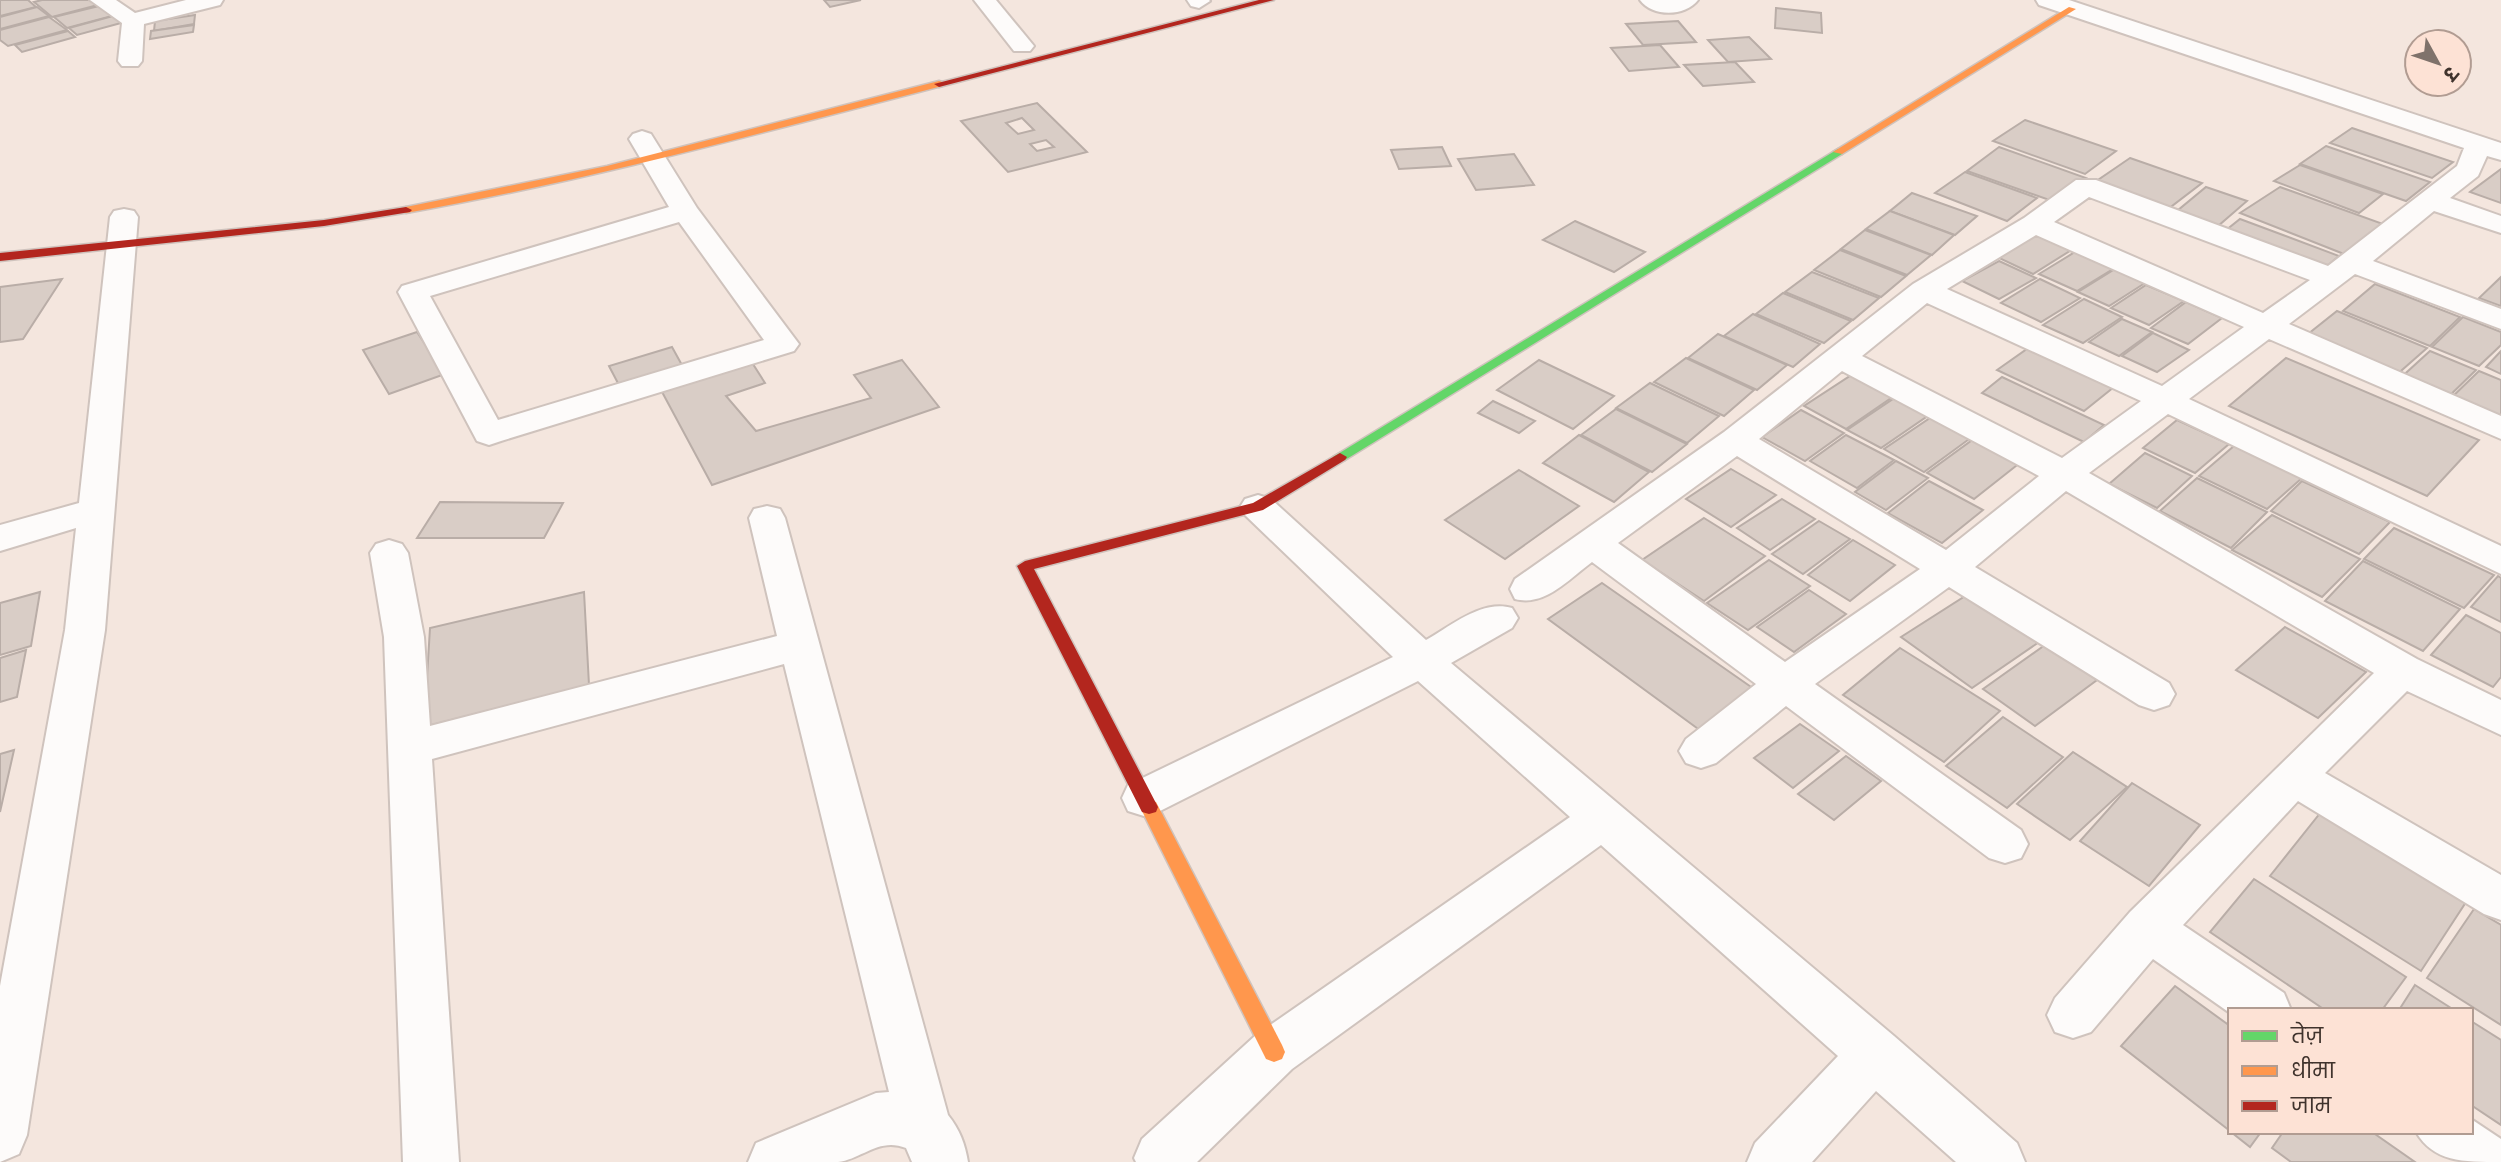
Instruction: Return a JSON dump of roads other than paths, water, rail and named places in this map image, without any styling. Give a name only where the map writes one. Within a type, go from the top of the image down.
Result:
[{"type":"street","points":[[101,0],[131,20],[212,0]]},
{"type":"street","points":[[985,0],[1016,47],[1200,0]]},
{"type":"street","points":[[0,257],[124,224],[324,223],[455,202],[645,143],[902,94],[1270,0]]},
{"type":"street","points":[[1651,0],[1665,7],[1687,0]]},
{"type":"street","points":[[1701,751],[1786,683],[1948,569],[2064,474],[2266,328],[2431,201],[2469,170],[2489,148],[2047,0]]},
{"type":"street","points":[[1274,1052],[1025,566],[1258,508],[2072,9]]},
{"type":"street","points":[[130,61],[131,20]]},
{"type":"street","points":[[883,80],[902,94]]},
{"type":"street","points":[[645,143],[685,211],[783,344],[489,434],[413,292],[685,211]]},
{"type":"street","points":[[1529,589],[1736,440],[1924,289],[2034,224],[2086,186],[2501,320]]},
{"type":"street","points":[[2431,201],[2501,225]]},
{"type":"street","points":[[0,1135],[85,630],[124,224]]},
{"type":"street","points":[[2034,224],[2501,429]]},
{"type":"street","points":[[1924,289],[2165,400],[2501,561]]},
{"type":"street","points":[[1840,357],[2064,474],[2402,670],[2501,719]]},
{"type":"street","points":[[1736,440],[2154,694]]},
{"type":"street","points":[[1258,508],[1422,661],[1876,1053],[1997,1162]]},
{"type":"street","points":[[0,538],[97,510]]},
{"type":"street","points":[[767,518],[932,1145]]},
{"type":"street","points":[[1592,543],[2005,844]]},
{"type":"street","points":[[389,553],[404,637],[431,1162]]},
{"type":"street","points":[[1144,798],[1422,661],[1498,618]]},
{"type":"street","points":[[409,748],[800,645]]},
{"type":"street","points":[[2073,1015],[2147,928],[2293,776],[2402,670]]},
{"type":"street","points":[[2293,776],[2501,899]]},
{"type":"street","points":[[1162,1158],[1274,1052],[1604,818]]},
{"type":"street","points":[[2147,928],[2263,1008]]},
{"type":"street","points":[[1775,1162],[1876,1053]]},
{"type":"street","points":[[776,1162],[876,1119],[898,1118],[932,1145]]},
{"type":"street","points":[[2446,1134],[2486,1162]]}]
